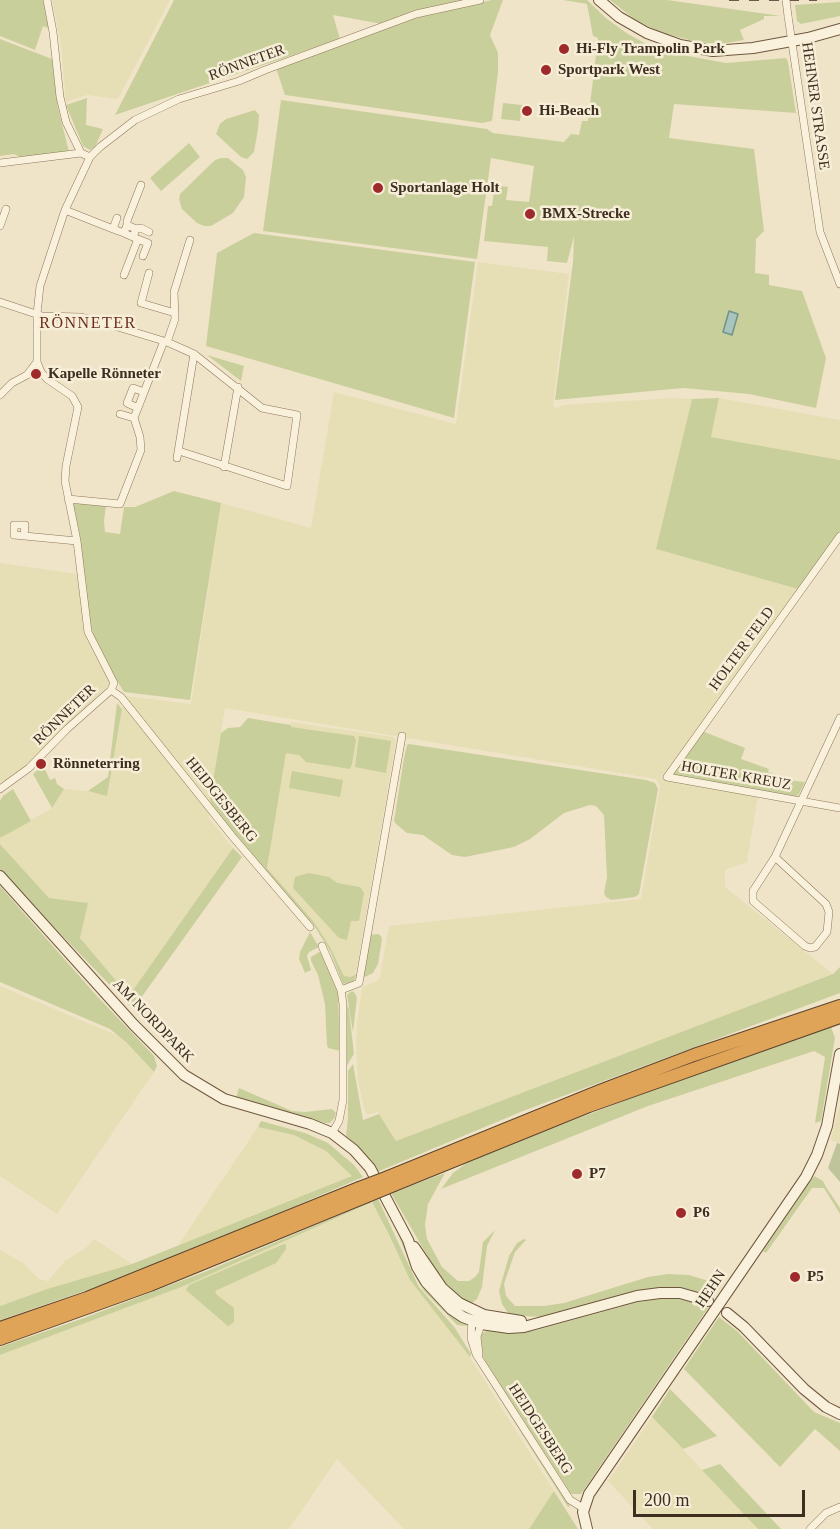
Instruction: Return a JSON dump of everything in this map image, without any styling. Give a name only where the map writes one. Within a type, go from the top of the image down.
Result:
[{"type":"highway","points":[[0,1339],[150,1286],[602,1090],[694,1055],[840,1006]]},
{"type":"highway","points":[[391,1181],[589,1106],[840,1017]]},
{"type":"highway","points":[[0,1328],[129,1282],[362,1193]]},
{"type":"street","points":[[47,0],[62,105],[66,122],[81,153]]},
{"type":"street","name":"RÖNNETER","points":[[0,789],[29,768],[67,729],[111,690],[114,683],[88,632],[77,541],[65,481],[78,406],[72,396],[47,379],[37,362],[40,286],[65,210],[90,157],[135,120],[179,99],[238,81],[416,14],[480,0]]},
{"type":"street","points":[[599,0],[619,17],[662,40],[697,49],[731,51],[840,29]]},
{"type":"street","name":"HEHNER STRASSE","points":[[786,0],[820,232],[840,284]]},
{"type":"street","points":[[0,163],[81,153],[90,157]]},
{"type":"street","points":[[124,233],[141,185]]},
{"type":"street","points":[[0,226],[6,209]]},
{"type":"street","points":[[65,210],[148,243],[143,256]]},
{"type":"street","points":[[113,229],[117,218]]},
{"type":"street","points":[[127,225],[149,232]]},
{"type":"street","points":[[124,275],[136,238],[136,229]]},
{"type":"street","points":[[68,499],[120,504],[141,450],[140,437],[134,418],[176,313],[174,292],[190,240]]},
{"type":"street","points":[[149,273],[141,303],[176,313]]},
{"type":"street","points":[[0,302],[38,314],[80,317],[166,341],[194,354],[262,408],[297,415],[287,486],[178,454],[194,354]]},
{"type":"street","points":[[0,395],[12,382],[27,375],[37,362]]},
{"type":"street","points":[[224,467],[238,387]]},
{"type":"street","points":[[138,408],[127,403],[133,388],[144,392]]},
{"type":"street","points":[[120,414],[134,418]]},
{"type":"street","points":[[24,536],[77,541]]},
{"type":"street","name":"HOLTER FELD","points":[[666,777],[840,536]]},
{"type":"street","name":"HEIDGESBERG","points":[[111,690],[121,697],[232,836],[308,925]]},
{"type":"street","name":"HOLTER KREUZ","points":[[775,857],[826,904],[829,912],[826,932],[815,947],[805,946],[753,901],[753,891],[775,857],[840,718]]},
{"type":"street","points":[[340,990],[359,983],[402,736]]},
{"type":"street","name":"HOLTER KREUZ","points":[[666,777],[840,808]]},
{"type":"street","name":"AM NORDPARK","points":[[0,876],[134,1025],[184,1075],[224,1099],[310,1124],[332,1133],[354,1150],[370,1168],[408,1240],[442,1288],[478,1318],[509,1328],[524,1327],[637,1296],[680,1293],[708,1301]]},
{"type":"street","points":[[322,946],[340,990],[344,1028],[343,1100],[339,1121],[332,1133]]},
{"type":"street","name":"HEHN","points":[[583,1509],[589,1494],[806,1177],[817,1155],[826,1126],[840,1054]]},
{"type":"street","points":[[727,1313],[744,1327],[804,1389],[826,1407],[840,1414]]},
{"type":"street","name":"HEIDGESBERG","points":[[478,1318],[471,1344],[570,1500],[583,1509]]},
{"type":"street","points":[[815,1398],[840,1406]]},
{"type":"street","points":[[810,1529],[826,1514],[840,1507]]},
{"type":"street","points":[[583,1509],[583,1520],[587,1529]]},
{"type":"shaded area","points":[[52,0],[170,0],[118,99],[87,95],[66,102],[61,44]]},
{"type":"shaded area","points":[[478,262],[569,274],[553,405],[556,409],[563,405],[674,398],[692,399],[656,549],[798,589],[664,779],[758,796],[747,862],[725,870],[725,887],[833,974],[396,1141],[378,1112],[367,1115],[365,1112],[358,1081],[356,1043],[362,987],[377,981],[380,977],[389,926],[641,899],[660,786],[656,779],[225,708],[210,798],[209,818],[233,848],[129,997],[80,938],[87,903],[49,898],[0,844],[0,838],[52,808],[64,789],[107,795],[126,696],[191,704],[221,503],[311,528],[334,392],[456,424]]},
{"type":"shaded area","points":[[719,398],[840,420],[840,460],[711,437]]},
{"type":"shaded area","points":[[0,563],[77,574],[86,638],[111,684],[34,761],[4,781],[0,781]]},
{"type":"shaded area","points":[[291,722],[393,737],[396,740],[357,967],[355,974],[350,977],[344,976],[330,947],[314,922],[267,868]]},
{"type":"shaded area","points":[[0,986],[121,1037],[154,1072],[57,1214],[0,1176]]},
{"type":"shaded area","points":[[840,1105],[840,1144],[831,1140]]},
{"type":"shaded area","points":[[258,1127],[294,1135],[315,1144],[327,1151],[353,1176],[177,1247]]},
{"type":"shaded area","points":[[372,1202],[410,1280],[469,1356],[554,1491],[529,1529],[404,1529],[337,1459],[289,1529],[0,1529],[0,1355],[184,1286]]},
{"type":"shaded area","points":[[94,1239],[132,1264],[47,1289],[0,1306],[0,1250],[23,1263],[39,1279],[48,1281],[65,1261],[86,1248]]},
{"type":"shaded area","points":[[652,1417],[756,1527],[754,1529],[653,1529],[608,1481]]},
{"type":"green space","points":[[0,0],[43,0],[50,29],[43,26],[35,50],[0,36]]},
{"type":"green space","points":[[174,0],[468,0],[382,24],[333,15],[340,39],[115,115]]},
{"type":"green space","points":[[492,0],[503,0],[490,35],[498,53],[492,121],[482,123],[285,95],[276,68],[427,14]]},
{"type":"green space","points":[[563,0],[587,0],[607,19],[628,34],[648,45],[672,53],[726,63],[786,58],[796,113],[674,104],[669,138],[754,149],[764,231],[756,239],[755,273],[769,275],[769,285],[802,291],[826,358],[816,408],[749,394],[683,388],[555,400],[573,262],[574,236],[567,263],[547,261],[548,247],[484,241],[488,206],[492,206],[495,185],[508,187],[506,200],[529,202],[534,166],[491,158],[477,259],[263,231],[281,100],[564,142],[571,134],[579,135],[582,121],[588,121],[598,38],[593,36],[587,4]]},
{"type":"green space","points":[[610,0],[667,0],[781,16],[764,16],[764,19],[740,30],[744,40],[720,44],[697,42],[659,32],[633,18]]},
{"type":"green space","points":[[840,2],[840,16],[801,24],[797,21],[795,5]]},
{"type":"green space","points":[[0,39],[52,59],[58,108],[69,152],[20,157],[14,154],[0,156]]},
{"type":"green space","points":[[87,98],[86,125],[103,129],[95,147],[90,150],[83,146],[66,105]]},
{"type":"green space","points":[[503,103],[522,105],[520,121],[501,119]]},
{"type":"green space","points":[[255,110],[259,115],[258,129],[254,152],[247,159],[241,157],[216,134],[220,124],[226,119]]},
{"type":"green space","points":[[189,143],[200,157],[161,191],[150,178]]},
{"type":"green space","points":[[228,158],[243,170],[246,177],[244,197],[233,213],[211,226],[204,226],[197,223],[182,209],[180,194],[215,160]]},
{"type":"green space","points":[[254,233],[475,262],[454,418],[206,346],[217,253]]},
{"type":"green space","points":[[207,355],[244,366],[241,381]]},
{"type":"green space","points":[[719,398],[711,437],[840,460],[840,531],[798,589],[656,549],[692,399]]},
{"type":"green space","points":[[174,491],[221,503],[190,700],[124,692],[108,666],[95,641],[88,615],[79,530],[73,505],[78,502],[106,505],[105,532],[120,534],[124,507],[135,507]]},
{"type":"green space","points":[[117,703],[122,709],[107,796],[88,791],[108,777]]},
{"type":"green space","points":[[248,718],[354,736],[356,740],[350,769],[306,762],[299,755],[286,753],[267,868],[314,922],[330,947],[344,976],[350,977],[357,974],[353,982],[343,984],[330,951],[313,924],[211,805],[210,799],[221,733],[228,728],[240,727]]},
{"type":"green space","points":[[702,731],[745,748],[741,759],[769,769],[768,772],[805,782],[799,794],[795,797],[671,776]]},
{"type":"green space","points":[[359,736],[391,741],[386,773],[355,767]]},
{"type":"green space","points":[[409,744],[655,783],[658,789],[639,894],[635,897],[611,900],[604,893],[607,877],[604,815],[596,806],[590,805],[564,813],[530,839],[514,847],[465,857],[452,855],[423,835],[407,833],[394,821],[404,758]]},
{"type":"green space","points":[[43,765],[50,780],[55,778],[57,784],[64,789],[52,808],[33,774]]},
{"type":"green space","points":[[292,771],[343,780],[340,797],[289,788]]},
{"type":"green space","points":[[13,789],[31,821],[0,838],[0,801]]},
{"type":"green space","points":[[0,844],[49,898],[88,903],[80,938],[129,996],[233,848],[242,857],[133,1009],[0,871]]},
{"type":"green space","points":[[309,873],[329,877],[337,883],[360,887],[364,893],[359,921],[351,921],[347,940],[339,938],[293,888],[295,877]]},
{"type":"green space","points":[[0,886],[96,995],[154,1056],[157,1066],[154,1072],[126,1042],[110,1029],[0,982]]},
{"type":"green space","points":[[310,932],[319,947],[309,952],[307,956],[311,970],[305,973],[299,959]]},
{"type":"green space","points":[[378,934],[382,940],[378,964],[373,973],[365,977],[363,976],[367,941],[371,935]]},
{"type":"green space","points":[[321,951],[338,994],[340,1051],[328,1048],[327,1045],[325,1004],[318,975],[311,961],[311,957]]},
{"type":"green space","points":[[840,967],[840,993],[523,1111],[377,1172],[362,1151],[346,1136],[348,1071],[353,1064],[363,1120],[379,1114],[396,1141],[833,974]]},
{"type":"green space","points":[[352,991],[357,997],[353,1032],[347,995]]},
{"type":"green space","points":[[346,1003],[349,1009],[354,1054],[346,1067]]},
{"type":"green space","points":[[831,1027],[835,1038],[821,1121],[815,1123],[825,1057],[814,1051],[648,1106],[441,1189],[453,1173],[472,1159],[660,1087]]},
{"type":"green space","points":[[239,1088],[292,1111],[332,1109],[336,1113],[335,1117],[330,1123],[325,1123],[236,1098]]},
{"type":"green space","points":[[261,1121],[305,1133],[328,1143],[354,1165],[363,1177],[200,1247],[105,1284],[0,1320],[0,1306],[47,1289],[132,1264],[352,1176],[326,1151],[294,1135],[258,1127]]},
{"type":"green space","points":[[837,1143],[840,1144],[840,1182],[828,1168]]},
{"type":"green space","points":[[445,1173],[428,1204],[425,1225],[427,1239],[442,1267],[458,1281],[469,1281],[475,1277],[479,1272],[483,1242],[495,1230],[487,1246],[482,1287],[477,1299],[472,1303],[462,1300],[443,1283],[391,1193]]},
{"type":"green space","points":[[814,1176],[823,1181],[840,1208],[840,1214],[824,1188],[812,1188],[766,1253],[763,1251]]},
{"type":"green space","points":[[378,1199],[419,1287],[455,1328],[471,1354],[470,1357],[410,1280],[372,1202],[184,1286],[0,1355],[0,1347],[207,1271]]},
{"type":"green space","points":[[391,1217],[399,1229],[423,1286],[442,1308],[467,1326],[457,1325],[424,1291],[415,1276]]},
{"type":"green space","points":[[526,1240],[515,1252],[504,1284],[506,1296],[515,1306],[564,1303],[648,1277],[668,1274],[689,1275],[722,1285],[713,1297],[687,1290],[546,1317],[517,1316],[508,1313],[502,1304],[499,1291],[509,1256],[517,1243]]},
{"type":"green space","points":[[284,1244],[286,1249],[276,1263],[215,1291],[234,1308],[234,1322],[228,1326],[186,1290],[189,1285]]},
{"type":"green space","points":[[669,1297],[708,1308],[581,1494],[571,1494],[485,1361],[479,1345],[481,1334],[488,1330],[533,1331],[638,1302]]},
{"type":"green space","points":[[719,1317],[738,1332],[814,1412],[840,1423],[840,1451],[815,1429],[780,1467],[684,1369]]},
{"type":"green space","points":[[477,1363],[481,1366],[570,1506],[568,1507]]},
{"type":"green space","points":[[670,1389],[717,1436],[683,1449],[652,1417]]},
{"type":"green space","points":[[720,1464],[781,1529],[758,1529],[702,1470]]},
{"type":"green space","points":[[554,1491],[578,1529],[529,1529]]},
{"type":"water","points":[[729,311],[738,314],[732,335],[723,332]]},
{"type":"railway","points":[[729,0],[817,0]]},
{"type":"place","name":"Hi-Fly Trampolin Park","points":[[564,49]]},
{"type":"place","name":"Sportpark West","points":[[546,70]]},
{"type":"place","name":"Hi-Beach","points":[[527,111]]},
{"type":"place","name":"Sportanlage Holt","points":[[378,188]]},
{"type":"place","name":"BMX-Strecke","points":[[530,214]]},
{"type":"place","name":"Kapelle Rönneter","points":[[36,374]]},
{"type":"place","name":"Rönneterring","points":[[41,764]]},
{"type":"place","name":"P7","points":[[577,1174]]},
{"type":"place","name":"P6","points":[[681,1213]]},
{"type":"place","name":"P5","points":[[795,1277]]},
{"type":"district","name":"RÖNNETER","points":[[88,324]]}]
